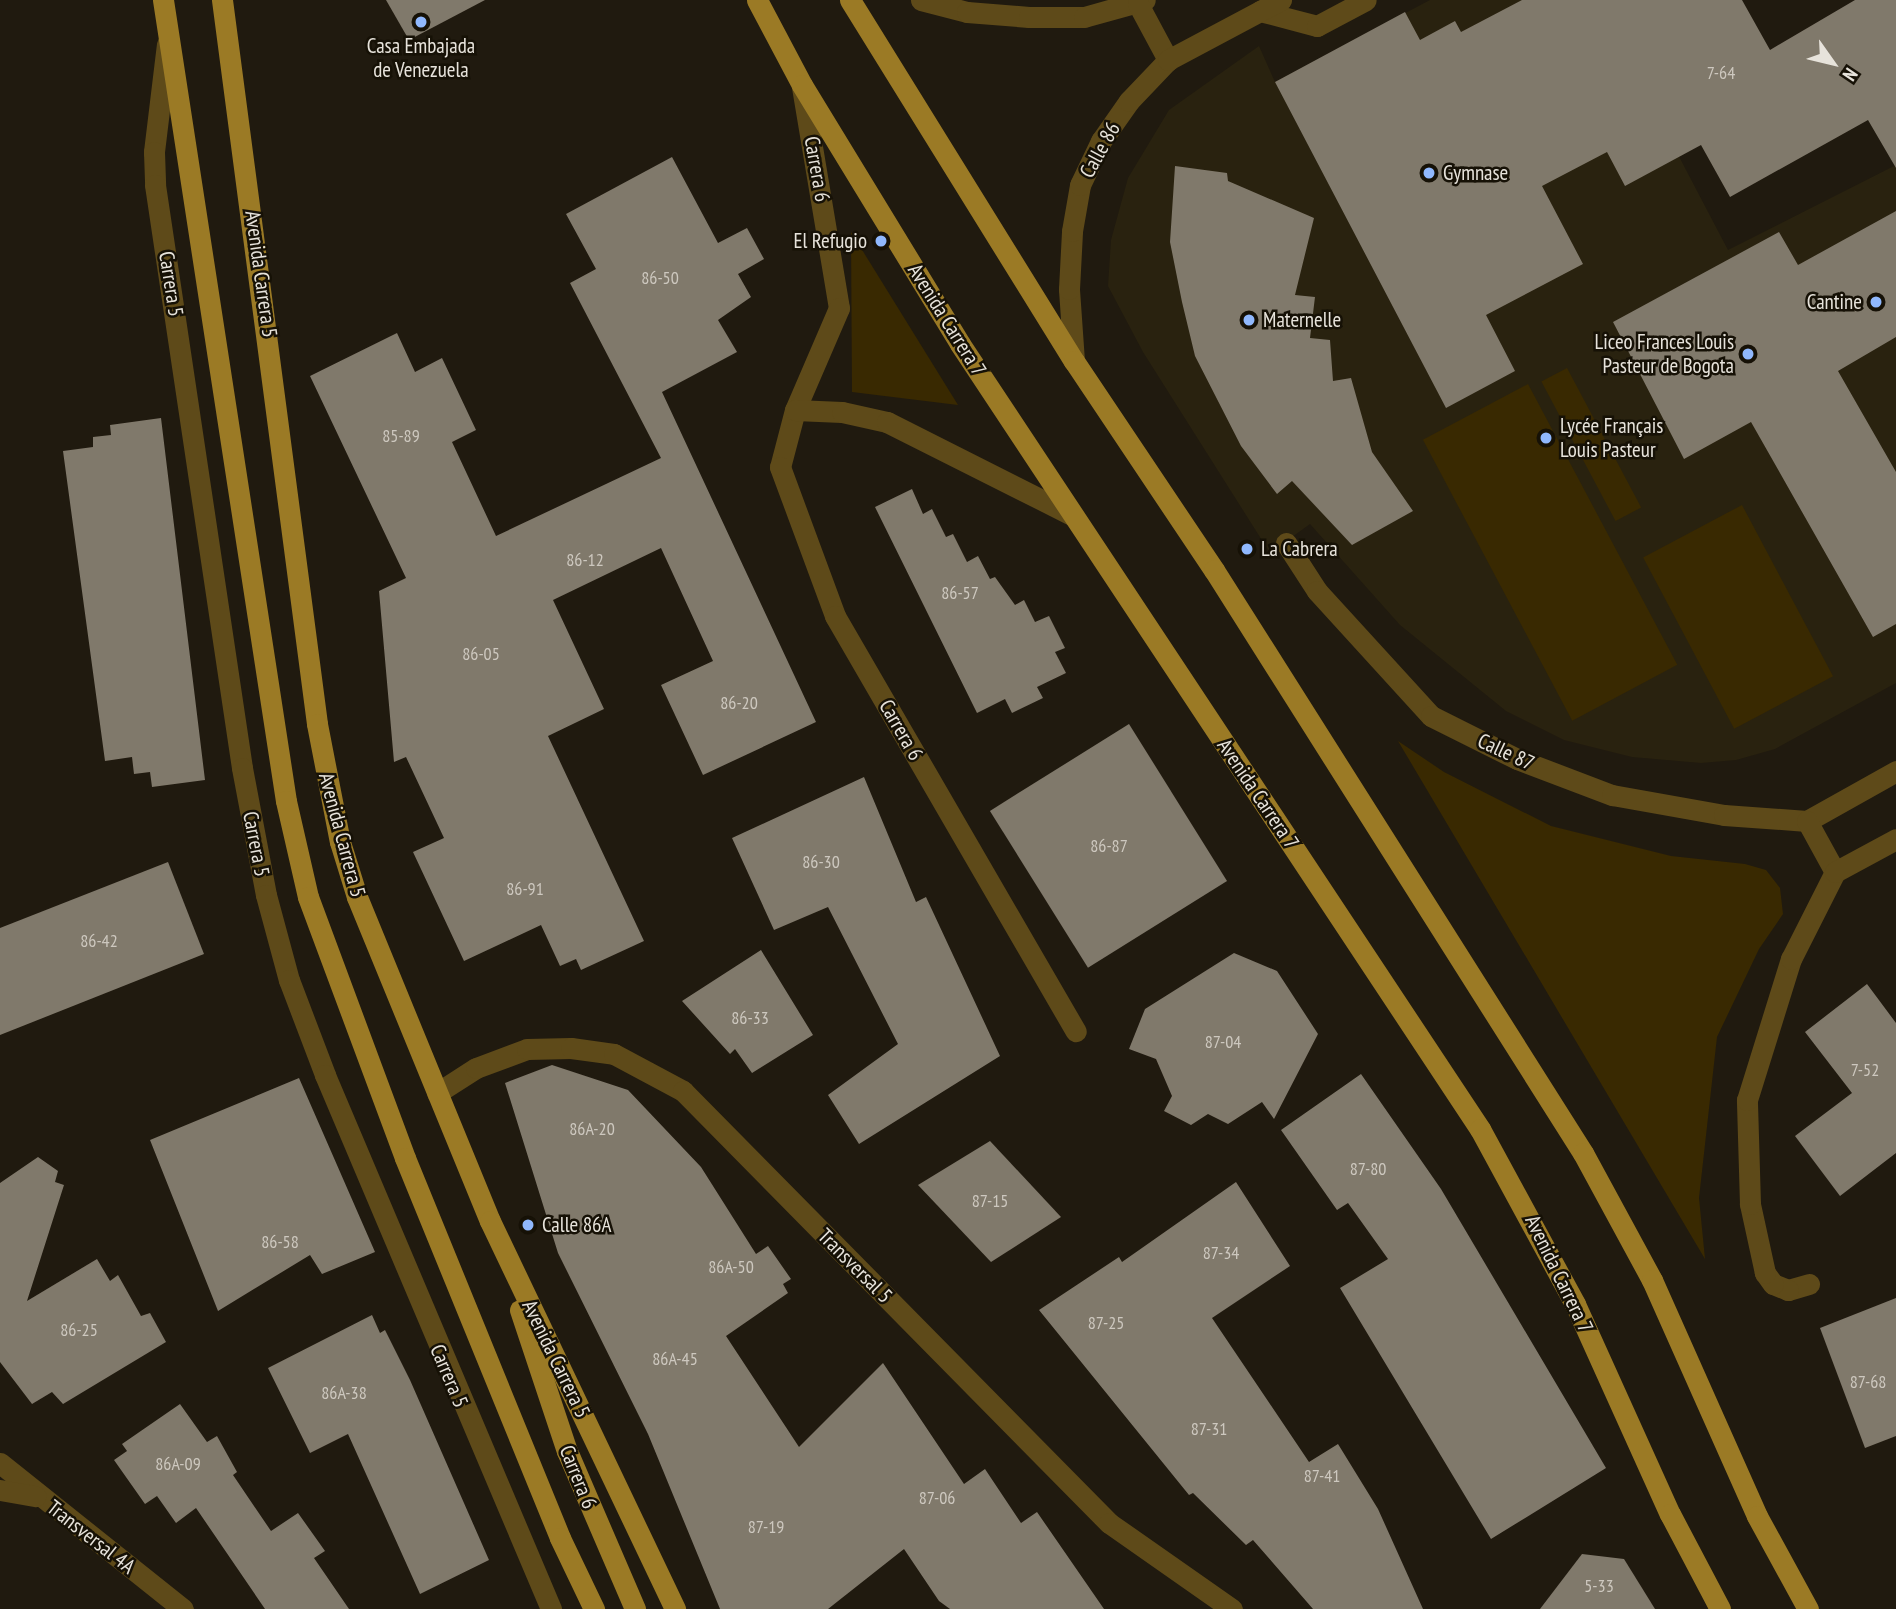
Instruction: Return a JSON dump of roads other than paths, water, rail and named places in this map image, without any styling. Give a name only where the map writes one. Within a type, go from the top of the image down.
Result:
[{"type":"main road","name":"Avenida Carrera 5","points":[[163,0],[286,801],[308,897],[400,1145],[560,1538],[594,1609]]},
{"type":"main road","name":"Avenida Carrera 5","points":[[222,0],[326,782],[357,897],[490,1221],[675,1609]]},
{"type":"main road","name":"Avenida Carrera 7","points":[[757,0],[802,85],[960,344],[1480,1129],[1575,1304],[1670,1514],[1720,1609]]},
{"type":"main road","points":[[850,0],[1074,361],[1214,570],[1583,1153],[1652,1280],[1752,1505],[1808,1609]]},
{"type":"main road","name":"Carrera 6","points":[[490,1221],[567,1451],[635,1609]]},
{"type":"street","points":[[920,0],[967,12],[1028,17],[1084,17],[1141,2],[1168,60]]},
{"type":"street","name":"Calle 86","points":[[1074,361],[1069,289],[1072,231],[1080,185],[1101,141],[1129,101],[1168,60],[1281,0]]},
{"type":"street","points":[[1260,11],[1317,26],[1366,0]]},
{"type":"street","name":"Carrera 5","points":[[169,32],[154,152],[155,185],[242,768],[266,895],[289,980],[325,1075],[404,1270],[551,1609]]},
{"type":"street","name":"Carrera 6","points":[[802,85],[839,308],[795,410],[780,467],[835,616],[1076,1031]]},
{"type":"street","points":[[795,410],[842,412],[887,422],[1072,515]]},
{"type":"street","name":"Calle 87","points":[[1286,543],[1317,591],[1431,716],[1517,759],[1612,795],[1724,815],[1807,821]]},
{"type":"street","points":[[1835,872],[1807,821],[1896,771]]},
{"type":"street","points":[[1809,1284],[1788,1290],[1773,1284],[1765,1273],[1750,1204],[1747,1100],[1791,959],[1835,872],[1896,839]]},
{"type":"street","name":"Transversal 5","points":[[438,1093],[476,1068],[527,1049],[614,1054],[660,1076],[682,1091],[1109,1523],[1232,1609]]},
{"type":"street","name":"Transversal 4A","points":[[0,1462],[38,1496],[183,1609]]},
{"type":"street","points":[[0,1490],[38,1496]]},
{"type":"place","name":"Casa Embajada de Venezuela","points":[[421,22]]},
{"type":"place","name":"Gymnase","points":[[1429,173]]},
{"type":"place","name":"El Refugio","points":[[881,241]]},
{"type":"place","name":"Cantine","points":[[1876,302]]},
{"type":"place","name":"Maternelle","points":[[1249,320]]},
{"type":"place","name":"Liceo Frances Louis Pasteur de Bogota","points":[[1748,354]]},
{"type":"place","name":"Lycée Français Louis Pasteur","points":[[1546,438]]},
{"type":"place","name":"La Cabrera","points":[[1247,549]]},
{"type":"place","name":"Calle 86A","points":[[528,1225]]}]
